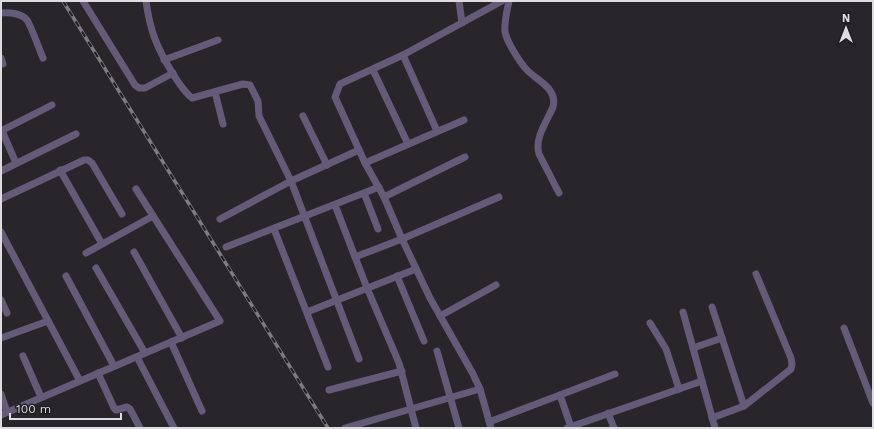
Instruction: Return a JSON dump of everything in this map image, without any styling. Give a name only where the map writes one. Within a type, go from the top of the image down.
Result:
[{"type":"street","points":[[83,1],[135,85],[139,88],[145,88],[173,73]]},
{"type":"street","points":[[146,1],[153,36],[164,60],[185,92],[192,98],[244,84],[250,85],[258,101],[259,116],[291,181],[359,359]]},
{"type":"street","points":[[460,1],[462,23]]},
{"type":"street","points":[[502,1],[403,56],[340,84],[335,98],[365,163],[384,197],[416,269],[440,316],[473,374],[480,389],[490,425],[560,395],[615,374]]},
{"type":"street","points":[[509,1],[505,30],[509,43],[527,70],[548,88],[554,96],[553,107],[538,141],[537,150],[559,192]]},
{"type":"street","points":[[1,13],[16,13],[27,20],[43,58]]},
{"type":"street","points":[[164,60],[218,40]]},
{"type":"street","points":[[403,56],[437,131]]},
{"type":"street","points":[[373,70],[408,144]]},
{"type":"street","points":[[215,92],[223,124]]},
{"type":"street","points":[[16,163],[1,131],[52,106]]},
{"type":"street","points":[[303,116],[327,165]]},
{"type":"street","points":[[365,163],[464,120]]},
{"type":"street","points":[[1,170],[76,134]]},
{"type":"street","points":[[220,219],[291,181],[359,150]]},
{"type":"street","points":[[384,197],[465,157]]},
{"type":"street","points":[[1,199],[84,160],[90,161],[122,214]]},
{"type":"street","points":[[60,170],[102,244]]},
{"type":"street","points":[[226,247],[379,187]]},
{"type":"street","points":[[1,394],[4,413],[220,321],[136,189]]},
{"type":"street","points":[[364,193],[378,229]]},
{"type":"street","points":[[356,257],[499,197]]},
{"type":"street","points":[[335,205],[367,288],[402,371],[416,428]]},
{"type":"street","points":[[86,253],[153,216]]},
{"type":"street","points":[[274,229],[328,367]]},
{"type":"street","points":[[1,232],[80,381]]},
{"type":"street","points":[[134,252],[182,338]]},
{"type":"street","points":[[96,268],[144,354]]},
{"type":"street","points":[[306,312],[416,269]]},
{"type":"street","points":[[712,418],[744,406],[787,372],[792,364],[791,358],[756,274]]},
{"type":"street","points":[[66,276],[114,366]]},
{"type":"street","points":[[397,276],[424,341]]},
{"type":"street","points":[[440,316],[496,285]]},
{"type":"street","points":[[1,300],[7,314]]},
{"type":"street","points":[[712,307],[744,406]]},
{"type":"street","points":[[683,312],[715,428]]},
{"type":"street","points":[[1,338],[48,321]]},
{"type":"street","points":[[650,323],[666,349],[679,389]]},
{"type":"street","points":[[844,328],[873,403]]},
{"type":"street","points":[[693,348],[722,338]]},
{"type":"street","points":[[171,342],[202,411]]},
{"type":"street","points":[[438,351],[459,428]]},
{"type":"street","points":[[23,356],[41,397]]},
{"type":"street","points":[[137,357],[174,428]]},
{"type":"street","points":[[329,390],[402,371]]},
{"type":"street","points":[[98,373],[114,408],[116,410],[128,407],[130,408],[140,428]]},
{"type":"street","points":[[560,395],[569,427],[702,381]]},
{"type":"street","points":[[345,428],[480,389]]},
{"type":"street","points":[[608,413],[614,428]]},
{"type":"railway","points":[[63,1],[328,428]]}]
